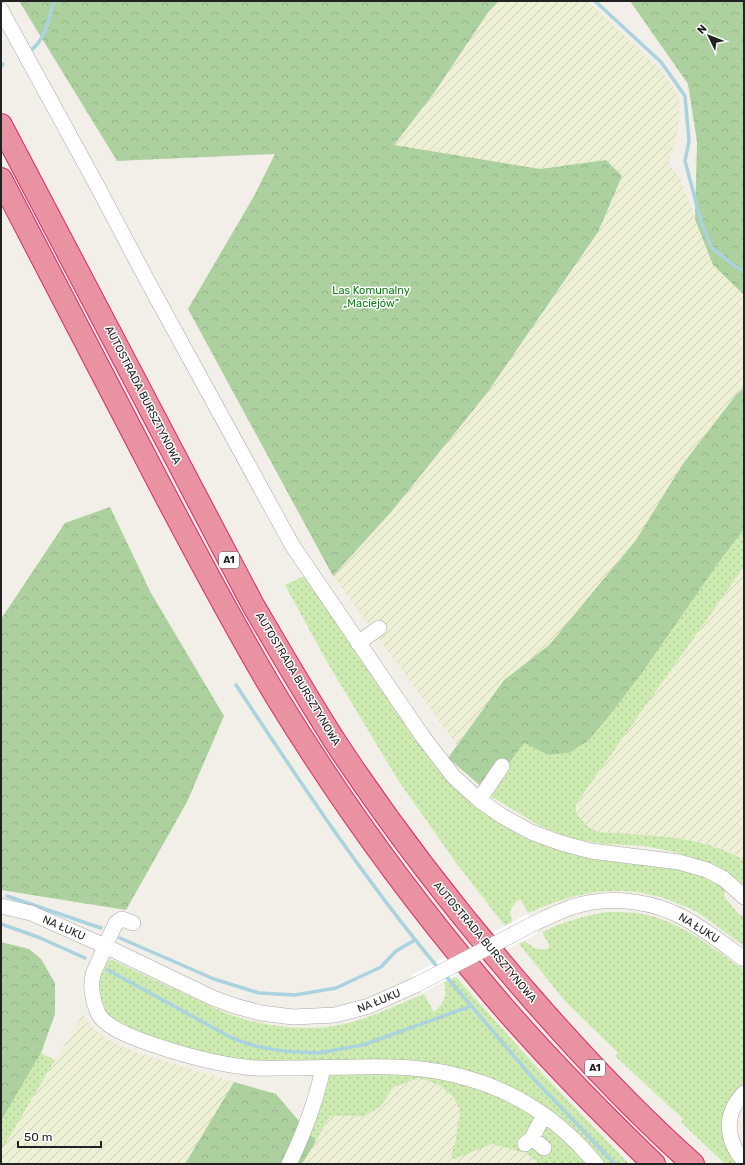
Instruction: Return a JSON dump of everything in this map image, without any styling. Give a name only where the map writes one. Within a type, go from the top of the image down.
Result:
[{"type":"highway","name":"AUTOSTRADA BURSZTYNOWA","points":[[1,125],[253,605],[336,743],[379,807],[432,879],[504,967],[574,1046],[622,1096],[693,1164]]},
{"type":"highway","name":"A1","points":[[1,179],[198,557],[275,695],[314,756],[358,822],[413,897],[483,984],[557,1066],[654,1164]]},
{"type":"street","points":[[1,10],[151,289],[292,545],[423,737],[453,776],[479,800],[502,816],[531,832],[561,843],[591,851],[679,862],[707,870],[724,879],[744,897]]},
{"type":"street","points":[[358,643],[379,628]]},
{"type":"street","points":[[479,800],[502,766]]},
{"type":"street","name":"NA ŁUKU","points":[[1,906],[31,913],[105,946],[213,998],[248,1010],[282,1017],[315,1017],[335,1015],[350,1012],[389,998],[533,924],[566,909],[602,901],[636,902],[668,911],[685,918],[744,958]]},
{"type":"street","points":[[133,923],[122,919],[116,923],[93,976],[93,996],[98,1014],[110,1026],[154,1045],[208,1060],[246,1068],[395,1067],[423,1068],[455,1074],[485,1083],[511,1095],[544,1114],[564,1130],[596,1164]]},
{"type":"street","points":[[289,1164],[304,1135],[319,1088],[323,1068]]},
{"type":"street","points":[[744,1093],[732,1110],[729,1124],[730,1140],[744,1162]]},
{"type":"street","points":[[544,1114],[528,1141],[544,1148]]},
{"type":"green space","name":"Las Komunalny „Maciejów”","points":[[19,1],[499,1],[489,11],[434,93],[394,145],[540,169],[606,160],[622,176],[598,232],[487,393],[392,511],[333,576],[188,309],[254,196],[275,154],[117,161]]},
{"type":"green space","points":[[499,1],[587,1],[661,70],[679,97],[679,126],[668,164],[680,178],[713,265],[744,293],[744,388],[736,395],[682,465],[636,540],[549,645],[504,680],[457,745],[333,576],[392,511],[487,393],[598,232],[622,176],[606,160],[540,169],[393,145],[434,93],[489,11]]},
{"type":"green space","points":[[630,1],[744,1],[744,295],[713,265],[695,219],[697,142],[688,84]]},
{"type":"green space","points":[[744,388],[744,529],[719,562],[642,673],[588,741],[569,753],[548,755],[524,743],[505,769],[482,787],[448,758],[504,680],[549,645],[636,540],[682,465],[736,395]]},
{"type":"green space","points":[[110,507],[151,593],[224,716],[187,802],[126,910],[1,890],[1,619],[65,523]]},
{"type":"green space","points":[[744,529],[744,567],[576,804],[576,813],[587,826],[598,832],[673,838],[710,845],[727,851],[744,860],[744,891],[707,864],[675,852],[644,846],[605,844],[573,839],[540,826],[489,795],[505,769],[524,743],[548,755],[569,753],[588,741],[642,673],[719,562]]},
{"type":"green space","points":[[744,567],[744,860],[731,852],[702,842],[676,838],[598,832],[587,826],[576,813],[576,804]]},
{"type":"green space","points":[[304,576],[454,787],[473,805],[525,834],[703,874],[726,889],[724,896],[739,915],[744,915],[744,946],[694,910],[669,900],[632,891],[597,892],[580,895],[528,913],[520,899],[515,903],[510,911],[512,922],[505,926],[454,860],[398,780],[327,662],[285,585]]},
{"type":"green space","points":[[608,912],[630,912],[642,914],[670,923],[696,936],[744,970],[744,1087],[729,1108],[741,1164],[725,1164],[681,1122],[683,1119],[615,1056],[618,1053],[565,1001],[519,944],[524,941],[537,948],[546,949],[550,947],[542,932],[575,919]]},
{"type":"green space","points":[[1,942],[29,949],[41,959],[55,983],[55,1014],[41,1053],[1,1121]]},
{"type":"green space","points":[[110,959],[228,1014],[242,1019],[272,1025],[303,1028],[319,1028],[349,1023],[424,994],[434,1012],[444,999],[444,983],[456,977],[540,1071],[629,1164],[600,1164],[593,1155],[474,1077],[248,1064],[145,1038],[105,1017],[95,983],[104,964]]},
{"type":"green space","points":[[83,1014],[92,1027],[105,1038],[134,1052],[234,1082],[185,1164],[1,1164],[1,1151]]},
{"type":"green space","points":[[41,1053],[55,1060],[1,1151],[1,1121]]},
{"type":"green space","points":[[385,1069],[472,1082],[553,1125],[591,1164],[540,1164],[525,1153],[492,1144],[454,1159],[451,1156],[456,1139],[460,1110],[453,1096],[439,1085],[419,1078],[394,1087],[380,1107],[365,1116],[330,1116],[316,1141],[307,1131],[329,1073]]},
{"type":"green space","points":[[419,1078],[439,1085],[453,1096],[460,1110],[456,1139],[451,1156],[492,1144],[525,1153],[540,1164],[302,1164],[330,1116],[365,1116],[380,1107],[394,1087]]},
{"type":"green space","points":[[234,1082],[276,1094],[316,1141],[302,1164],[185,1164]]},
{"type":"pier","points":[[528,914],[538,933],[422,993],[412,975]]},
{"type":"waterway","points":[[31,50],[44,34],[54,1]]},
{"type":"waterway","points":[[595,1],[661,62],[685,96],[689,141],[685,161],[701,221],[711,247],[733,265],[744,271]]},
{"type":"waterway","points":[[236,685],[333,830],[411,935],[439,969]]},
{"type":"waterway","points":[[7,896],[101,928]]},
{"type":"waterway","points":[[1,924],[38,937],[85,958]]},
{"type":"waterway","points":[[120,938],[214,979],[259,993],[295,995],[336,988],[381,967],[396,951],[415,940]]},
{"type":"waterway","points":[[108,970],[232,1038],[255,1046],[283,1051],[318,1053],[363,1045],[471,1006]]},
{"type":"waterway","points":[[445,975],[531,1076],[615,1164]]}]
